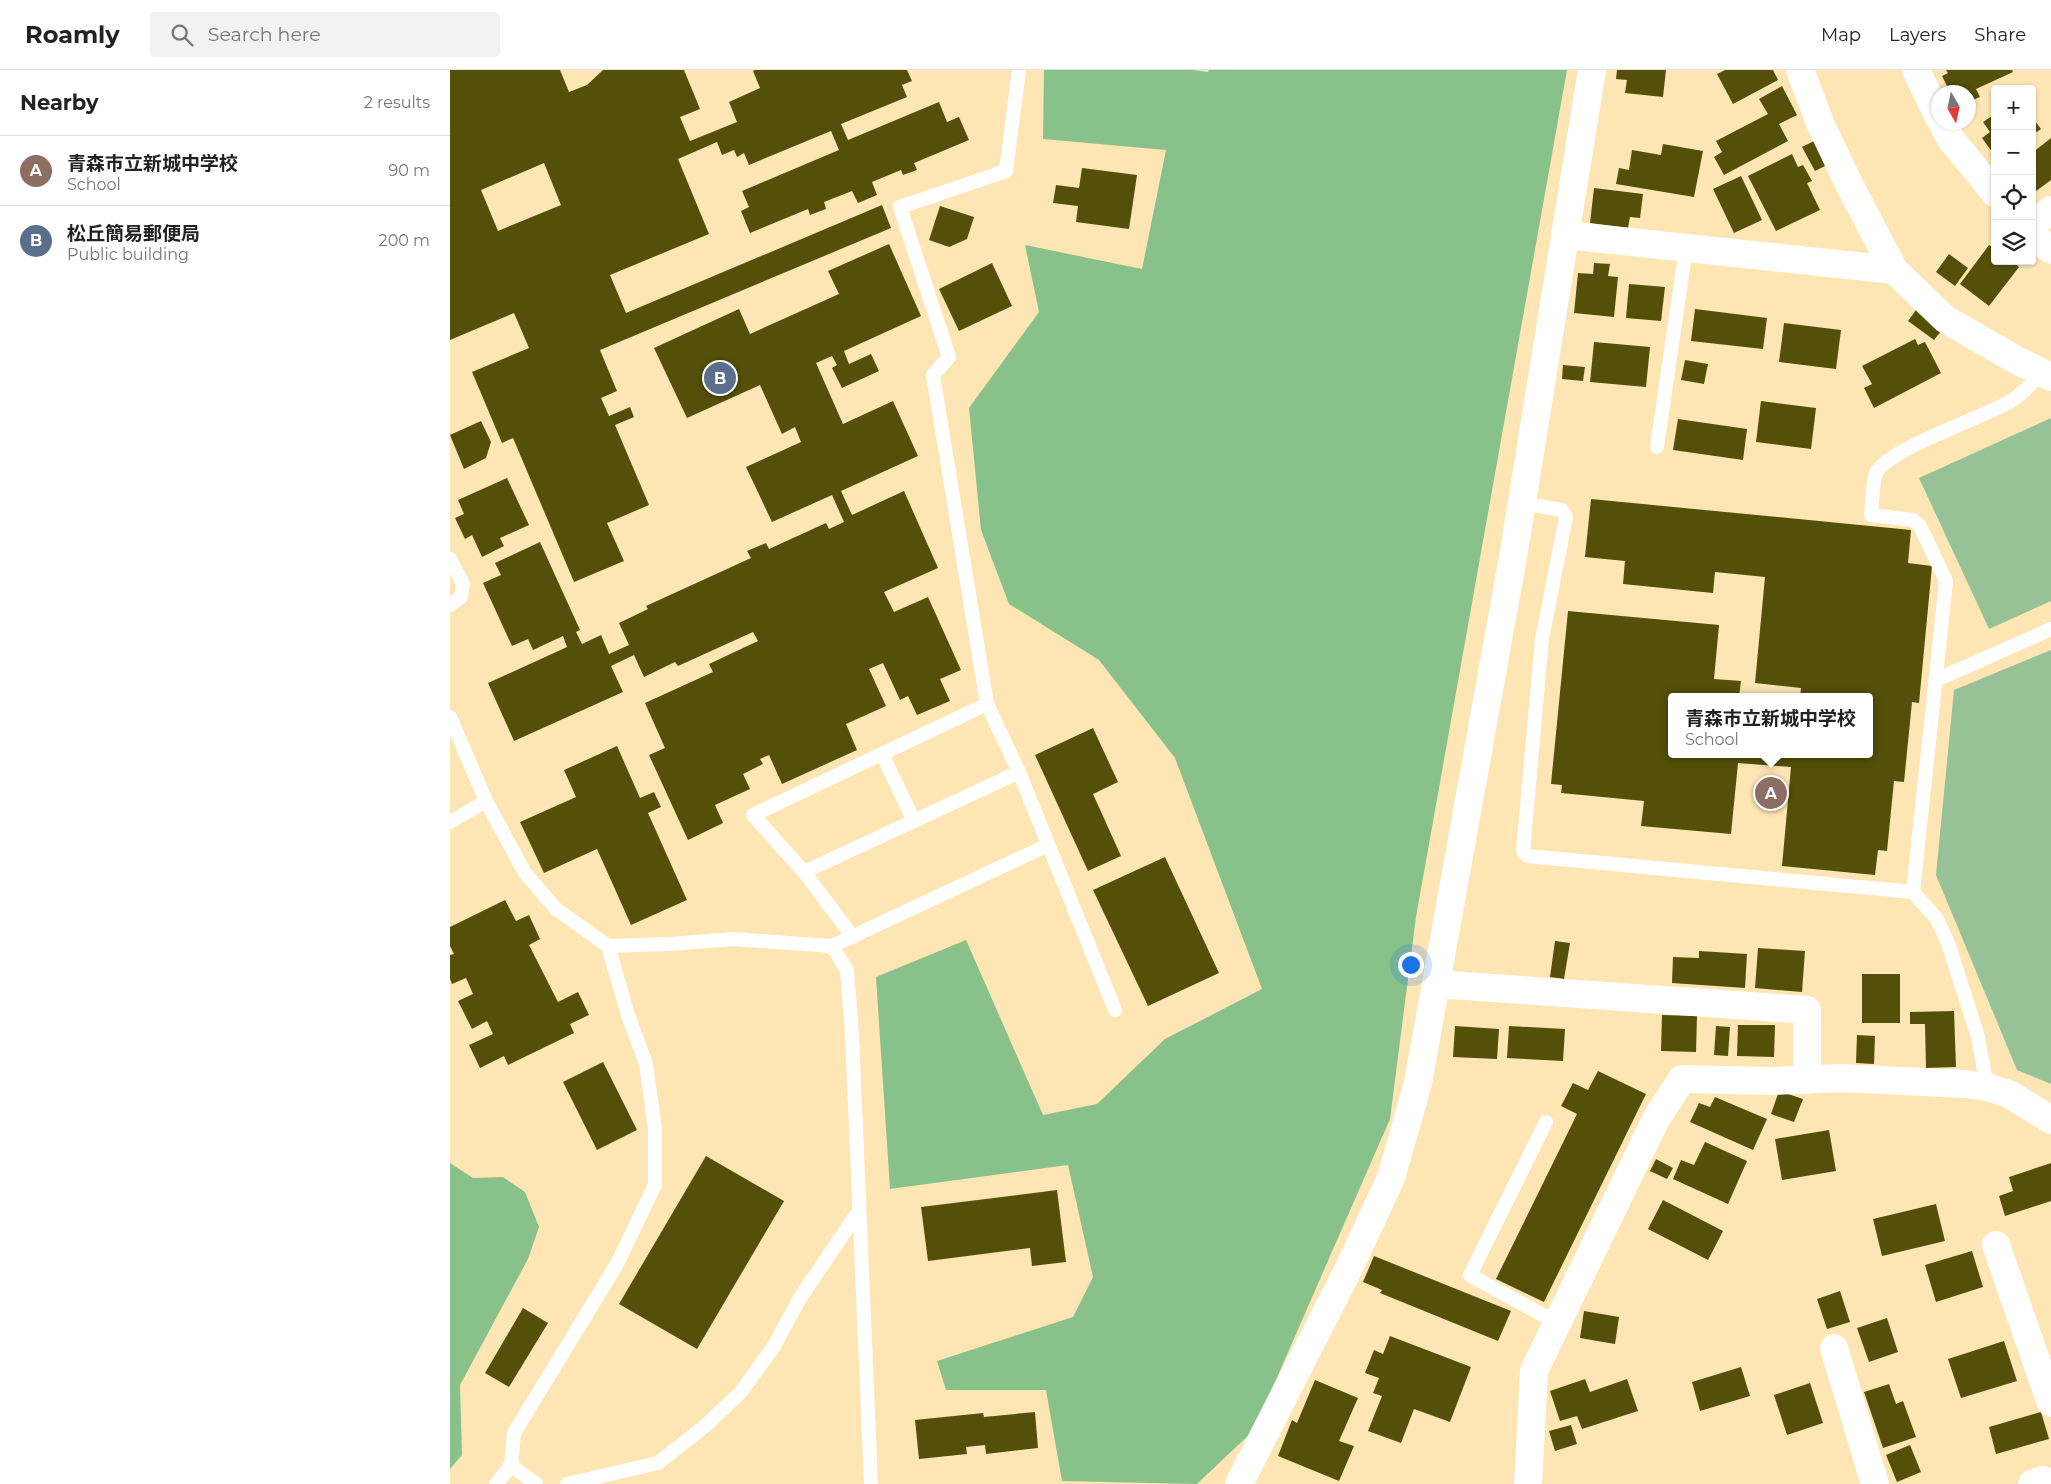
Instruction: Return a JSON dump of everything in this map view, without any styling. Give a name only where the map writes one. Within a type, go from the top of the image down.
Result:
[{"type":"street","points":[[1239,1484],[1349,1268],[1391,1178],[1418,1084],[1494,668],[1592,70]]},
{"type":"street","points":[[1800,70],[1821,125],[1849,184],[1894,270],[1945,318],[2018,361],[2046,374]]},
{"type":"street","points":[[1916,70],[1931,101]]},
{"type":"street","points":[[1946,130],[1950,138],[1991,188]]},
{"type":"street","points":[[2036,222],[2051,210]]},
{"type":"street","points":[[1565,235],[1894,270]]},
{"type":"street","points":[[2036,238],[2051,250]]},
{"type":"street","points":[[1436,984],[1807,1010],[1807,1080]]},
{"type":"street","points":[[1528,1484],[1534,1371],[1656,1118],[1682,1079],[1772,1081],[1840,1078],[1965,1084],[1986,1087],[2009,1094],[2051,1120]]},
{"type":"street","points":[[1996,1245],[2051,1403]]},
{"type":"street","points":[[1834,1348],[1875,1484]]},
{"type":"lane","points":[[1019,70],[1006,171],[900,207],[948,357],[933,375],[987,704],[1019,772],[1115,1010]]},
{"type":"lane","points":[[1657,447],[1686,248]]},
{"type":"lane","points":[[1914,892],[1946,581],[1920,526],[1913,520],[1871,515],[1876,474],[1906,449],[2011,401],[2046,374]]},
{"type":"lane","points":[[1522,503],[1562,510],[1566,517],[1542,639],[1523,851],[1527,856],[1914,892],[1937,919],[1948,943],[1978,1037],[1986,1087]]},
{"type":"lane","points":[[450,559],[463,584],[461,597],[450,605]]},
{"type":"lane","points":[[1936,680],[2051,629]]},
{"type":"lane","points":[[853,937],[804,872],[754,815],[987,704]]},
{"type":"lane","points":[[450,717],[486,801],[525,873],[556,909],[608,946],[734,939],[832,946],[1048,845]]},
{"type":"lane","points":[[882,754],[914,821]]},
{"type":"lane","points":[[804,872],[1019,772]]},
{"type":"lane","points":[[450,822],[486,801]]},
{"type":"lane","points":[[496,1484],[511,1465],[514,1433],[617,1264],[655,1185],[655,1129],[646,1064],[628,1015],[608,946]]},
{"type":"lane","points":[[832,946],[847,970],[852,1034],[858,1212],[871,1484]]},
{"type":"lane","points":[[1546,1122],[1470,1275],[1557,1323]]},
{"type":"lane","points":[[567,1484],[658,1463],[705,1426],[741,1392],[774,1346],[800,1298],[858,1212]]},
{"type":"lane","points":[[511,1465],[536,1484]]},
{"type":"green space","points":[[1044,70],[1193,70],[1208,72],[1209,70],[1567,70],[1416,917],[1390,1119],[1254,1430],[1197,1484],[1062,1481],[1046,1390],[946,1390],[937,1361],[1073,1317],[1093,1277],[1068,1165],[890,1189],[876,977],[966,940],[1043,1115],[1097,1104],[1165,1039],[1262,989],[1175,758],[1099,660],[1009,604],[981,530],[969,408],[1039,312],[1025,245],[1142,269],[1166,150],[1043,139]]},
{"type":"green space","points":[[2051,418],[2051,601],[1989,629],[1919,478]]},
{"type":"green space","points":[[2051,650],[2051,1084],[2017,1070],[1936,875],[1954,690]]},
{"type":"green space","points":[[450,1163],[473,1178],[503,1177],[525,1192],[539,1227],[528,1259],[460,1385],[462,1455],[450,1469]]},
{"type":"building","points":[[450,70],[560,70],[569,92],[587,85],[603,70],[684,70],[700,109],[680,117],[690,141],[737,122],[729,102],[760,88],[753,71],[755,70],[907,70],[912,81],[902,85],[907,97],[841,124],[848,140],[939,102],[947,122],[959,117],[969,140],[914,163],[917,170],[903,175],[901,170],[872,182],[877,195],[858,203],[852,191],[824,202],[826,209],[810,215],[808,209],[750,233],[741,211],[749,207],[742,191],[839,150],[831,131],[749,165],[744,153],[737,157],[734,150],[722,155],[717,142],[678,159],[709,234],[610,275],[626,313],[882,205],[891,228],[600,350],[617,391],[601,398],[609,416],[630,407],[634,417],[615,425],[649,505],[607,523],[624,561],[574,582],[513,438],[502,443],[472,372],[529,348],[514,313],[450,340]],"holes":[[[544,163],[561,205],[498,231],[481,190]]]},
{"type":"building","points":[[1617,70],[1666,70],[1663,97],[1625,93],[1627,80],[1616,79]]},
{"type":"building","points":[[1725,70],[1773,70],[1778,80],[1733,104],[1717,74]]},
{"type":"building","points":[[1946,70],[2012,70],[2013,72],[1976,89],[1976,85],[1946,85],[1942,76],[1948,73]]},
{"type":"building","points":[[1782,86],[1797,115],[1779,124],[1788,141],[1724,175],[1714,157],[1722,152],[1716,141],[1768,114],[1759,99]]},
{"type":"building","points":[[1976,89],[1980,97],[1976,99]]},
{"type":"building","points":[[1991,117],[1991,150],[1982,138],[1990,132],[1983,122]]},
{"type":"building","points":[[2036,122],[2041,129],[2036,132]]},
{"type":"building","points":[[2051,138],[2051,180],[2036,191],[2036,175],[2036,150]]},
{"type":"building","points":[[1816,140],[1829,164],[1815,171],[1802,147]]},
{"type":"building","points":[[1663,144],[1703,151],[1694,197],[1616,184],[1619,168],[1629,170],[1632,150],[1661,155]]},
{"type":"building","points":[[1792,154],[1798,167],[1803,165],[1812,181],[1807,183],[1820,210],[1776,231],[1748,176]]},
{"type":"building","points":[[1082,168],[1137,175],[1129,229],[1076,222],[1078,206],[1053,203],[1056,185],[1079,188]]},
{"type":"building","points":[[1741,176],[1762,220],[1734,233],[1713,189]]},
{"type":"building","points":[[1594,188],[1643,194],[1640,218],[1630,217],[1628,228],[1590,223]]},
{"type":"building","points":[[940,206],[974,217],[967,239],[949,247],[929,240]]},
{"type":"building","points":[[889,244],[921,316],[844,351],[849,364],[871,354],[879,371],[842,388],[832,368],[837,365],[832,356],[816,363],[843,424],[893,401],[918,456],[841,491],[852,515],[904,491],[938,568],[884,592],[894,612],[928,597],[961,670],[940,679],[950,701],[917,715],[908,696],[900,700],[883,663],[869,669],[886,706],[846,724],[857,750],[782,784],[769,755],[760,759],[763,764],[743,774],[750,789],[715,805],[723,823],[688,840],[649,755],[665,748],[645,703],[713,672],[709,664],[758,641],[753,632],[678,666],[675,662],[644,677],[634,655],[611,666],[623,692],[514,741],[488,683],[567,647],[563,636],[533,650],[528,639],[512,646],[483,583],[501,575],[495,563],[540,542],[580,630],[576,632],[582,644],[601,635],[609,654],[629,645],[619,623],[648,609],[646,606],[751,558],[747,551],[766,543],[769,549],[826,523],[829,529],[844,522],[832,495],[772,522],[746,467],[801,442],[795,427],[782,434],[760,385],[687,418],[654,348],[739,309],[750,334],[839,294],[828,271]]},
{"type":"building","points":[[1989,245],[1991,246],[1991,265],[2017,265],[2019,267],[1989,306],[1960,284]]},
{"type":"building","points":[[1949,254],[1968,268],[1955,286],[1936,272]]},
{"type":"building","points":[[992,263],[1012,306],[959,331],[939,289]]},
{"type":"building","points":[[1594,263],[1610,264],[1608,276],[1618,277],[1614,317],[1574,313],[1578,273],[1593,274]]},
{"type":"building","points":[[1629,284],[1665,287],[1661,321],[1626,318]]},
{"type":"building","points":[[1695,309],[1767,318],[1763,349],[1691,341]]},
{"type":"building","points":[[1916,310],[1942,330],[1934,340],[1908,321]]},
{"type":"building","points":[[1784,323],[1841,330],[1836,369],[1779,362]]},
{"type":"building","points":[[1915,339],[1918,345],[1925,342],[1941,373],[1874,408],[1864,388],[1872,384],[1862,366]]},
{"type":"building","points":[[1594,342],[1650,347],[1646,387],[1590,382]]},
{"type":"building","points":[[1685,360],[1708,364],[1704,384],[1681,380]]},
{"type":"building","points":[[1563,365],[1585,367],[1583,381],[1562,379]]},
{"type":"building","points":[[1761,401],[1816,408],[1811,449],[1756,442]]},
{"type":"building","points":[[1678,419],[1747,429],[1743,460],[1673,450]]},
{"type":"building","points":[[481,421],[491,442],[486,458],[464,469],[450,435]]},
{"type":"building","points":[[507,478],[529,525],[500,538],[504,546],[482,557],[472,535],[465,539],[455,518],[464,514],[458,500]]},
{"type":"building","points":[[1591,499],[1911,530],[1908,563],[1932,566],[1919,703],[1912,702],[1904,782],[1894,781],[1887,851],[1878,850],[1875,875],[1782,866],[1791,767],[1738,763],[1731,834],[1641,826],[1644,801],[1561,793],[1562,785],[1551,784],[1568,611],[1719,625],[1714,679],[1741,681],[1740,693],[1668,693],[1668,758],[1873,758],[1873,693],[1800,693],[1801,688],[1755,683],[1765,577],[1715,572],[1713,593],[1623,584],[1625,561],[1585,557]]},
{"type":"building","points":[[1093,728],[1118,782],[1093,794],[1121,856],[1088,871],[1035,755]]},
{"type":"building","points":[[617,746],[640,798],[654,792],[661,807],[648,813],[687,900],[631,925],[597,849],[544,873],[520,822],[576,797],[564,770]]},
{"type":"building","points":[[1165,857],[1219,973],[1148,1006],[1093,890]]},
{"type":"building","points":[[505,900],[516,921],[529,915],[540,939],[529,945],[558,1002],[578,992],[589,1015],[570,1024],[574,1033],[508,1065],[504,1056],[480,1068],[469,1045],[493,1034],[487,1021],[472,1029],[458,1001],[473,994],[466,978],[452,984],[450,979],[450,955],[454,954],[450,946],[450,927]]},
{"type":"building","points":[[1555,941],[1570,943],[1564,979],[1550,977]]},
{"type":"building","points":[[1758,948],[1805,951],[1802,992],[1755,988]]},
{"type":"building","points":[[1699,951],[1747,954],[1745,988],[1672,983],[1673,957],[1699,958]]},
{"type":"building","points":[[1862,974],[1900,974],[1900,1023],[1862,1023]]},
{"type":"building","points":[[1954,1011],[1956,1067],[1926,1068],[1925,1024],[1910,1024],[1910,1012]]},
{"type":"building","points":[[1662,1015],[1697,1016],[1696,1052],[1661,1051]]},
{"type":"building","points":[[1738,1025],[1775,1025],[1774,1057],[1737,1056]]},
{"type":"building","points":[[1455,1026],[1499,1029],[1497,1059],[1453,1057]]},
{"type":"building","points":[[1509,1026],[1565,1029],[1563,1061],[1507,1058]]},
{"type":"building","points":[[1716,1026],[1730,1027],[1728,1056],[1714,1055]]},
{"type":"building","points":[[1857,1035],[1875,1036],[1874,1064],[1856,1063]]},
{"type":"building","points":[[603,1062],[637,1130],[597,1150],[563,1082]]},
{"type":"building","points":[[1598,1071],[1646,1094],[1544,1302],[1496,1279],[1577,1114],[1561,1106],[1573,1083],[1588,1090]]},
{"type":"building","points":[[1779,1091],[1803,1099],[1794,1122],[1771,1114]]},
{"type":"building","points":[[1715,1097],[1767,1119],[1753,1150],[1690,1122],[1699,1103],[1710,1107]]},
{"type":"building","points":[[1829,1130],[1836,1171],[1782,1180],[1775,1139]]},
{"type":"building","points":[[1705,1142],[1747,1161],[1728,1204],[1673,1179],[1681,1160],[1694,1165]]},
{"type":"building","points":[[706,1156],[784,1201],[697,1349],[619,1304]]},
{"type":"building","points":[[1656,1159],[1673,1168],[1667,1179],[1650,1171]]},
{"type":"building","points":[[2051,1163],[2051,1201],[2005,1216],[1999,1196],[2013,1191],[2009,1177]]},
{"type":"building","points":[[1057,1190],[1066,1262],[1032,1266],[1030,1248],[928,1261],[921,1207]]},
{"type":"building","points":[[1663,1200],[1723,1231],[1708,1260],[1648,1229]]},
{"type":"building","points":[[1936,1204],[1945,1241],[1882,1256],[1873,1219]]},
{"type":"building","points":[[1972,1251],[1983,1287],[1936,1302],[1925,1265]]},
{"type":"building","points":[[1374,1256],[1511,1311],[1498,1341],[1380,1293],[1382,1290],[1363,1282]]},
{"type":"building","points":[[1840,1291],[1850,1322],[1827,1329],[1817,1299]]},
{"type":"building","points":[[523,1308],[548,1323],[509,1387],[485,1373]]},
{"type":"building","points":[[1584,1311],[1619,1317],[1615,1344],[1580,1338]]},
{"type":"building","points":[[1887,1318],[1898,1352],[1869,1362],[1857,1328]]},
{"type":"building","points":[[1390,1336],[1471,1367],[1450,1422],[1414,1409],[1401,1443],[1368,1431],[1382,1396],[1373,1393],[1379,1378],[1365,1373],[1374,1350],[1383,1354]]},
{"type":"building","points":[[2004,1341],[2017,1381],[1961,1398],[1948,1359]]},
{"type":"building","points":[[1741,1367],[1750,1396],[1700,1411],[1692,1382]]},
{"type":"building","points":[[1585,1379],[1590,1392],[1627,1379],[1638,1411],[1582,1429],[1577,1416],[1560,1421],[1550,1391]]},
{"type":"building","points":[[1315,1380],[1358,1398],[1339,1441],[1354,1446],[1339,1481],[1278,1456],[1292,1420],[1297,1423]]},
{"type":"building","points":[[1810,1383],[1823,1423],[1787,1435],[1774,1395]]},
{"type":"building","points":[[1889,1384],[1896,1404],[1903,1401],[1916,1437],[1883,1448],[1864,1392]]},
{"type":"building","points":[[1035,1412],[1038,1448],[986,1454],[985,1445],[966,1447],[967,1454],[919,1459],[915,1420],[983,1413],[984,1417]]},
{"type":"building","points":[[2041,1412],[2049,1439],[1996,1454],[1989,1427]]},
{"type":"building","points":[[1571,1425],[1577,1444],[1555,1451],[1549,1431]]},
{"type":"building","points":[[1910,1445],[1921,1472],[1897,1482],[1886,1455]]},
{"type":"place","name":"松丘簡易郵便局","points":[[720,378]]},
{"type":"place","name":"青森市立新城中学校","points":[[1771,793]]}]
